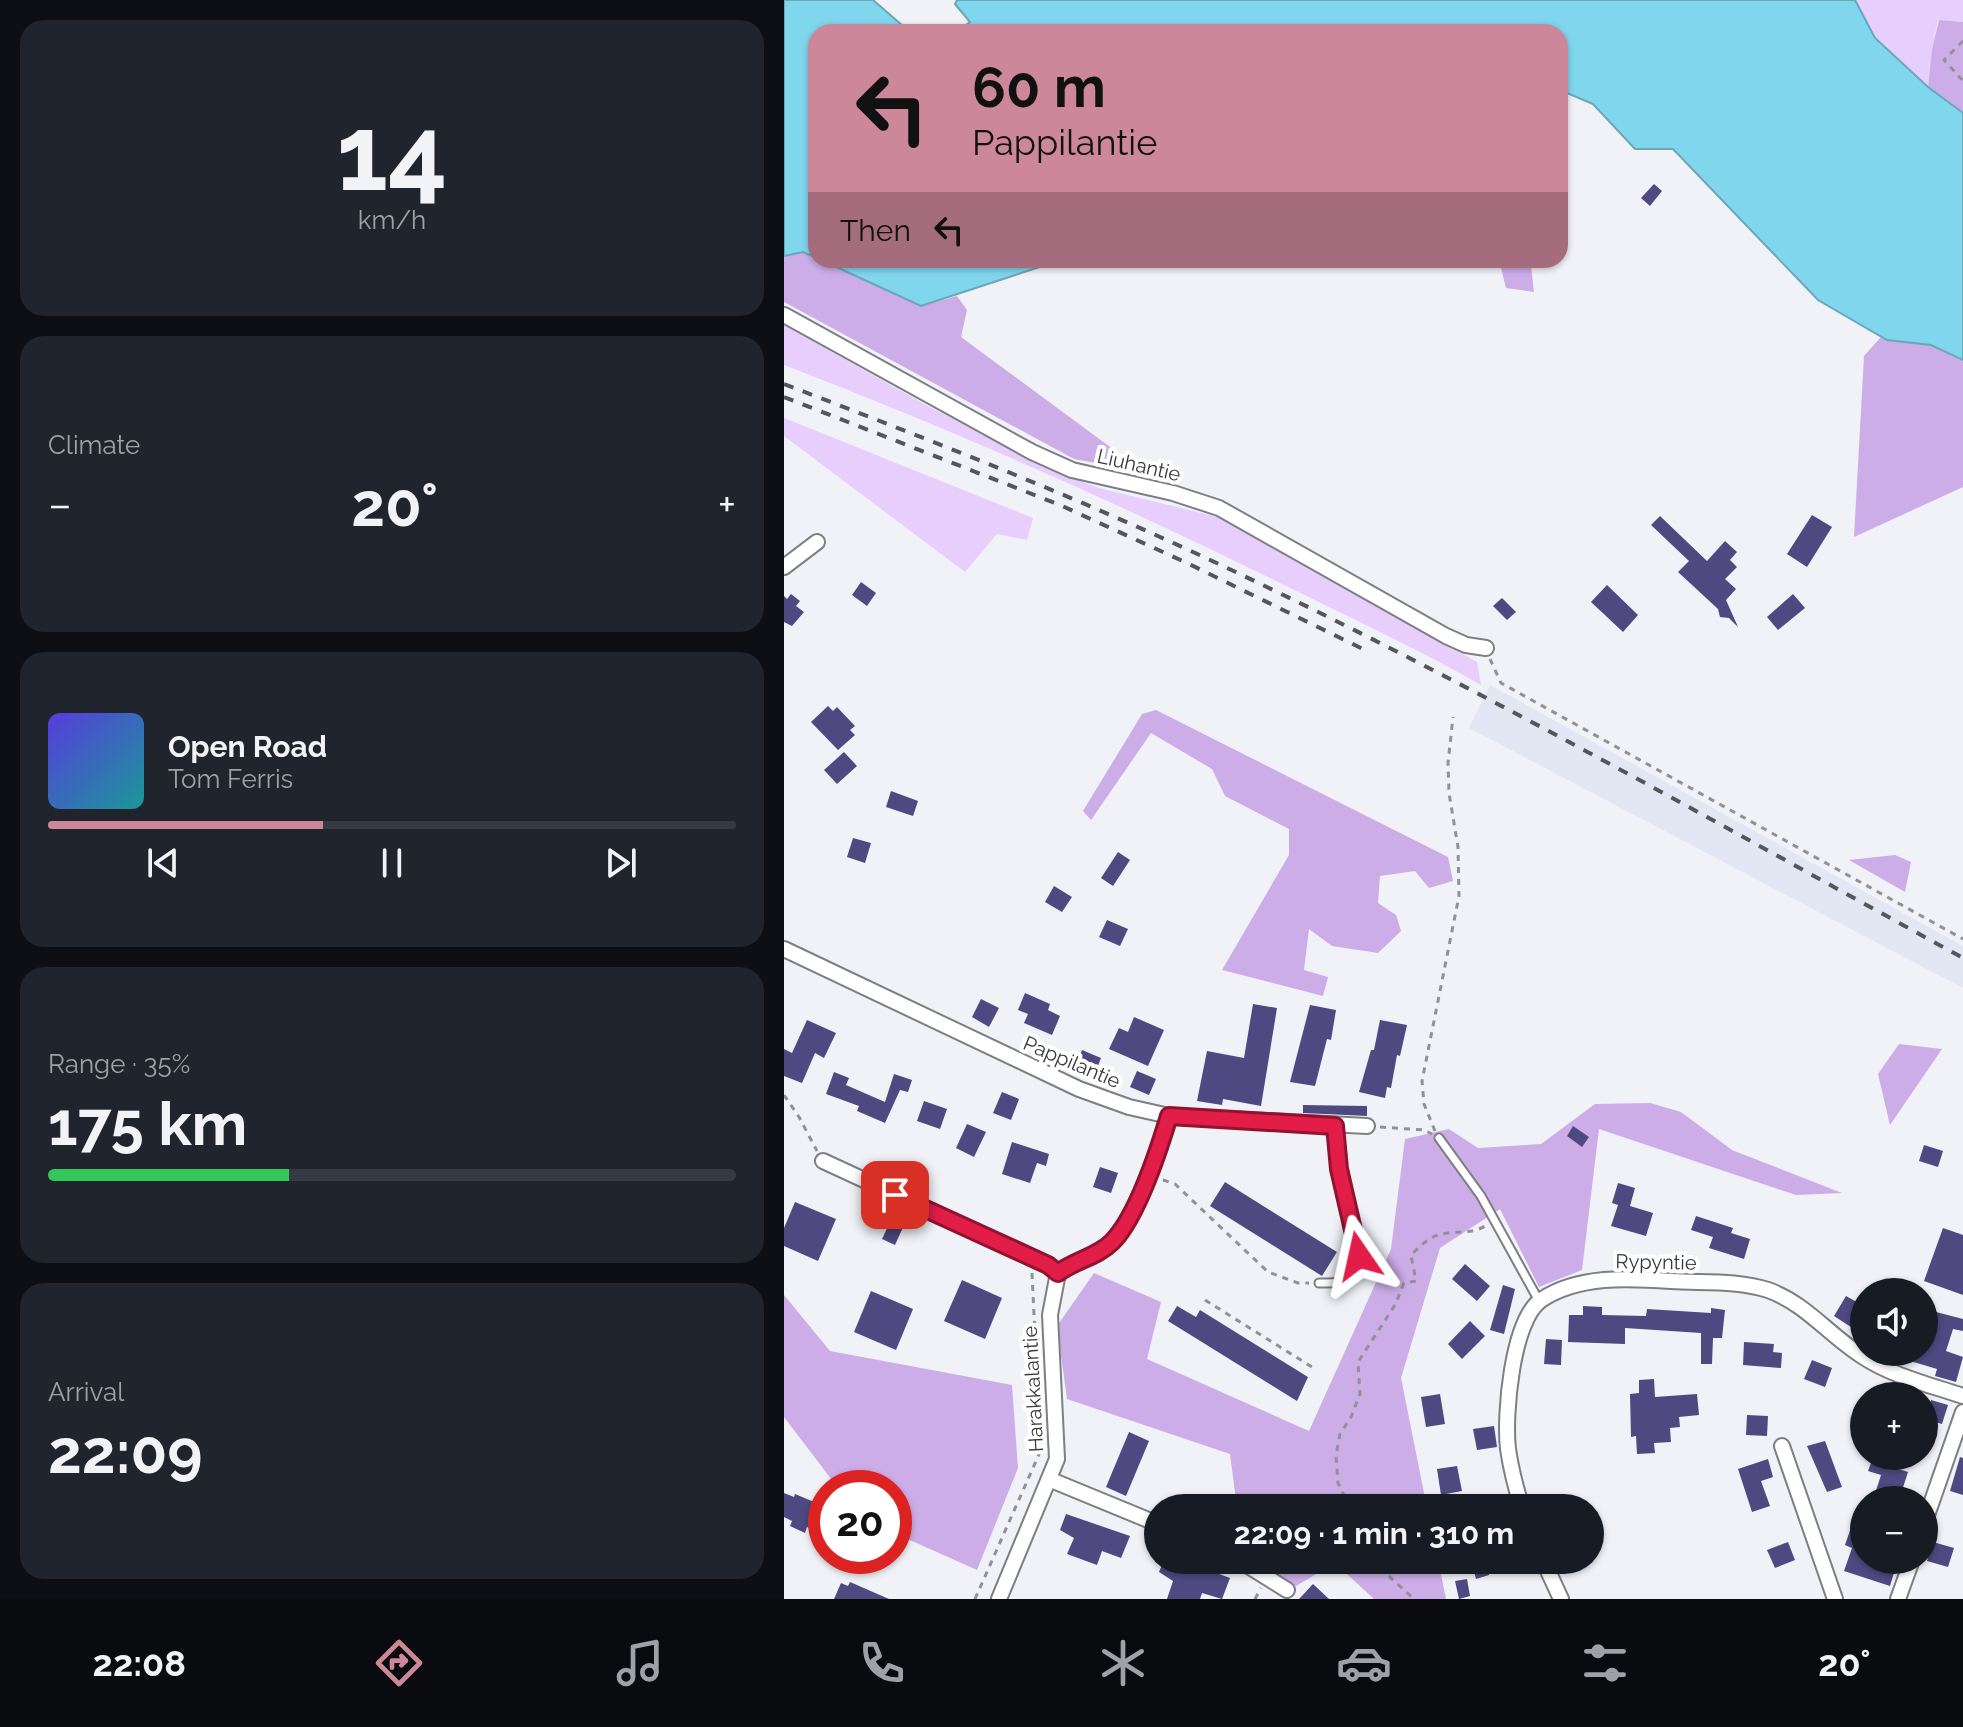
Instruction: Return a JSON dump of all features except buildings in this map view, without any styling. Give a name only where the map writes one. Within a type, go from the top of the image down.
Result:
[{"type":"street","name":"Liuhantie","points":[[784,315],[1032,452],[1072,470],[1173,493],[1219,508],[1446,636],[1466,645],[1486,648]]},
{"type":"street","points":[[784,567],[817,542]]},
{"type":"street","name":"Pappilantie","points":[[784,949],[1079,1089],[1129,1107],[1169,1116],[1367,1126]]},
{"type":"street","points":[[823,1161],[1036,1259],[1058,1273],[1090,1258],[1113,1242],[1148,1174],[1169,1116]]},
{"type":"street","name":"Harakkalantie","points":[[999,1599],[1051,1480],[1057,1459],[1050,1315],[1058,1273]]},
{"type":"street","name":"Rypyntie","points":[[1539,1301],[1565,1288],[1591,1282],[1657,1280],[1734,1284],[1767,1290],[1796,1304],[1862,1356],[1893,1372],[1963,1396]]},
{"type":"street","points":[[1518,1494],[1508,1446],[1511,1378],[1520,1332],[1528,1314],[1539,1301]]},
{"type":"street","points":[[1937,1486],[1963,1412]]},
{"type":"street","points":[[1782,1446],[1835,1599]]},
{"type":"street","points":[[1051,1480],[1144,1518]]},
{"type":"street","points":[[1261,1574],[1287,1590]]},
{"type":"street","points":[[1549,1574],[1561,1599]]},
{"type":"street","points":[[1898,1599],[1907,1574]]},
{"type":"lane","points":[[1319,1283],[1337,1283],[1347,1279],[1353,1274],[1359,1256],[1339,1169],[1335,1126]]},
{"type":"lane","points":[[1439,1138],[1453,1154],[1495,1219],[1539,1301]]},
{"type":"path","points":[[1963,41],[1944,60],[1963,81]]},
{"type":"path","points":[[1486,648],[1501,683],[1963,939]]},
{"type":"path","points":[[1439,1138],[1424,1104],[1422,1081],[1459,896],[1458,847],[1449,793],[1448,763],[1453,717]]},
{"type":"path","points":[[784,1095],[823,1161]]},
{"type":"path","points":[[1367,1126],[1424,1130],[1439,1138]]},
{"type":"path","points":[[1148,1174],[1175,1184],[1268,1272],[1298,1283],[1319,1283]]},
{"type":"path","points":[[1343,1494],[1338,1483],[1336,1455],[1340,1434],[1360,1394],[1358,1362],[1395,1305],[1404,1283],[1416,1281],[1411,1255],[1437,1235],[1478,1230],[1495,1219]]},
{"type":"path","points":[[1036,1259],[1031,1277],[1037,1378]]},
{"type":"path","points":[[1205,1300],[1312,1367]]},
{"type":"path","points":[[975,1599],[1040,1452],[1040,1439]]},
{"type":"path","points":[[1386,1574],[1414,1599]]},
{"type":"shaded area","points":[[1855,0],[1963,0],[1963,22],[1938,20],[1928,87],[1874,38]]},
{"type":"shaded area","points":[[1939,20],[1963,22],[1963,113],[1928,87]]},
{"type":"shaded area","points":[[803,252],[808,255],[808,268],[838,268],[921,306],[957,296],[967,310],[961,337],[1144,472],[1074,459],[784,302],[784,256]]},
{"type":"shaded area","points":[[1501,268],[1531,268],[1534,292],[1506,288]]},
{"type":"shaded area","points":[[784,325],[926,405],[1057,472],[1099,488],[1222,518],[1477,662],[1481,685],[1356,620],[1096,496],[972,441],[784,365]]},
{"type":"shaded area","points":[[1881,337],[1931,345],[1963,360],[1963,487],[1854,537],[1864,356]]},
{"type":"shaded area","points":[[784,418],[1033,518],[1027,540],[997,534],[965,572],[784,436]]},
{"type":"shaded area","points":[[1490,685],[1963,946],[1963,988],[1469,728]]},
{"type":"shaded area","points":[[1156,710],[1448,857],[1453,881],[1429,888],[1415,871],[1380,876],[1378,903],[1396,915],[1401,931],[1378,953],[1332,946],[1309,929],[1304,970],[1328,977],[1323,996],[1222,970],[1289,855],[1289,829],[1225,796],[1212,769],[1151,733],[1091,820],[1083,811],[1142,714]]},
{"type":"shaded area","points":[[1895,855],[1911,862],[1905,892],[1849,860]]},
{"type":"shaded area","points":[[1899,1044],[1942,1049],[1890,1125],[1878,1074]]},
{"type":"shaded area","points":[[1650,1103],[1681,1112],[1732,1150],[1842,1193],[1796,1195],[1599,1129],[1582,1270],[1539,1287],[1500,1209],[1440,1248],[1401,1378],[1424,1494],[1235,1494],[1230,1454],[1067,1399],[1057,1326],[1094,1273],[1161,1302],[1147,1359],[1309,1431],[1391,1249],[1405,1139],[1449,1129],[1478,1148],[1541,1144],[1595,1104]]},
{"type":"shaded area","points":[[784,1295],[830,1351],[1012,1385],[1018,1468],[977,1570],[912,1541],[912,1470],[824,1470],[784,1417]]},
{"type":"shaded area","points":[[1278,1574],[1316,1574],[1296,1586]]},
{"type":"shaded area","points":[[1347,1574],[1441,1574],[1446,1599],[1374,1599]]},
{"type":"water","points":[[784,0],[873,0],[901,24],[808,24],[808,254],[803,252],[784,256]]},
{"type":"water","points":[[957,0],[1855,0],[1875,38],[1928,87],[1963,113],[1963,360],[1931,345],[1887,340],[1818,300],[1673,149],[1635,149],[1593,104],[1568,93],[1568,24],[967,24],[970,22],[955,4]]},
{"type":"water","points":[[838,268],[1037,268],[921,306]]},
{"type":"railway","points":[[784,384],[1092,507],[1291,599],[1485,697],[1963,958]]},
{"type":"railway","points":[[784,397],[1060,505],[1367,651]]},
{"type":"route","points":[[895,1195],[1048,1265],[1058,1273],[1090,1258],[1113,1242],[1137,1200],[1169,1116],[1335,1126],[1339,1169],[1359,1256]]}]
